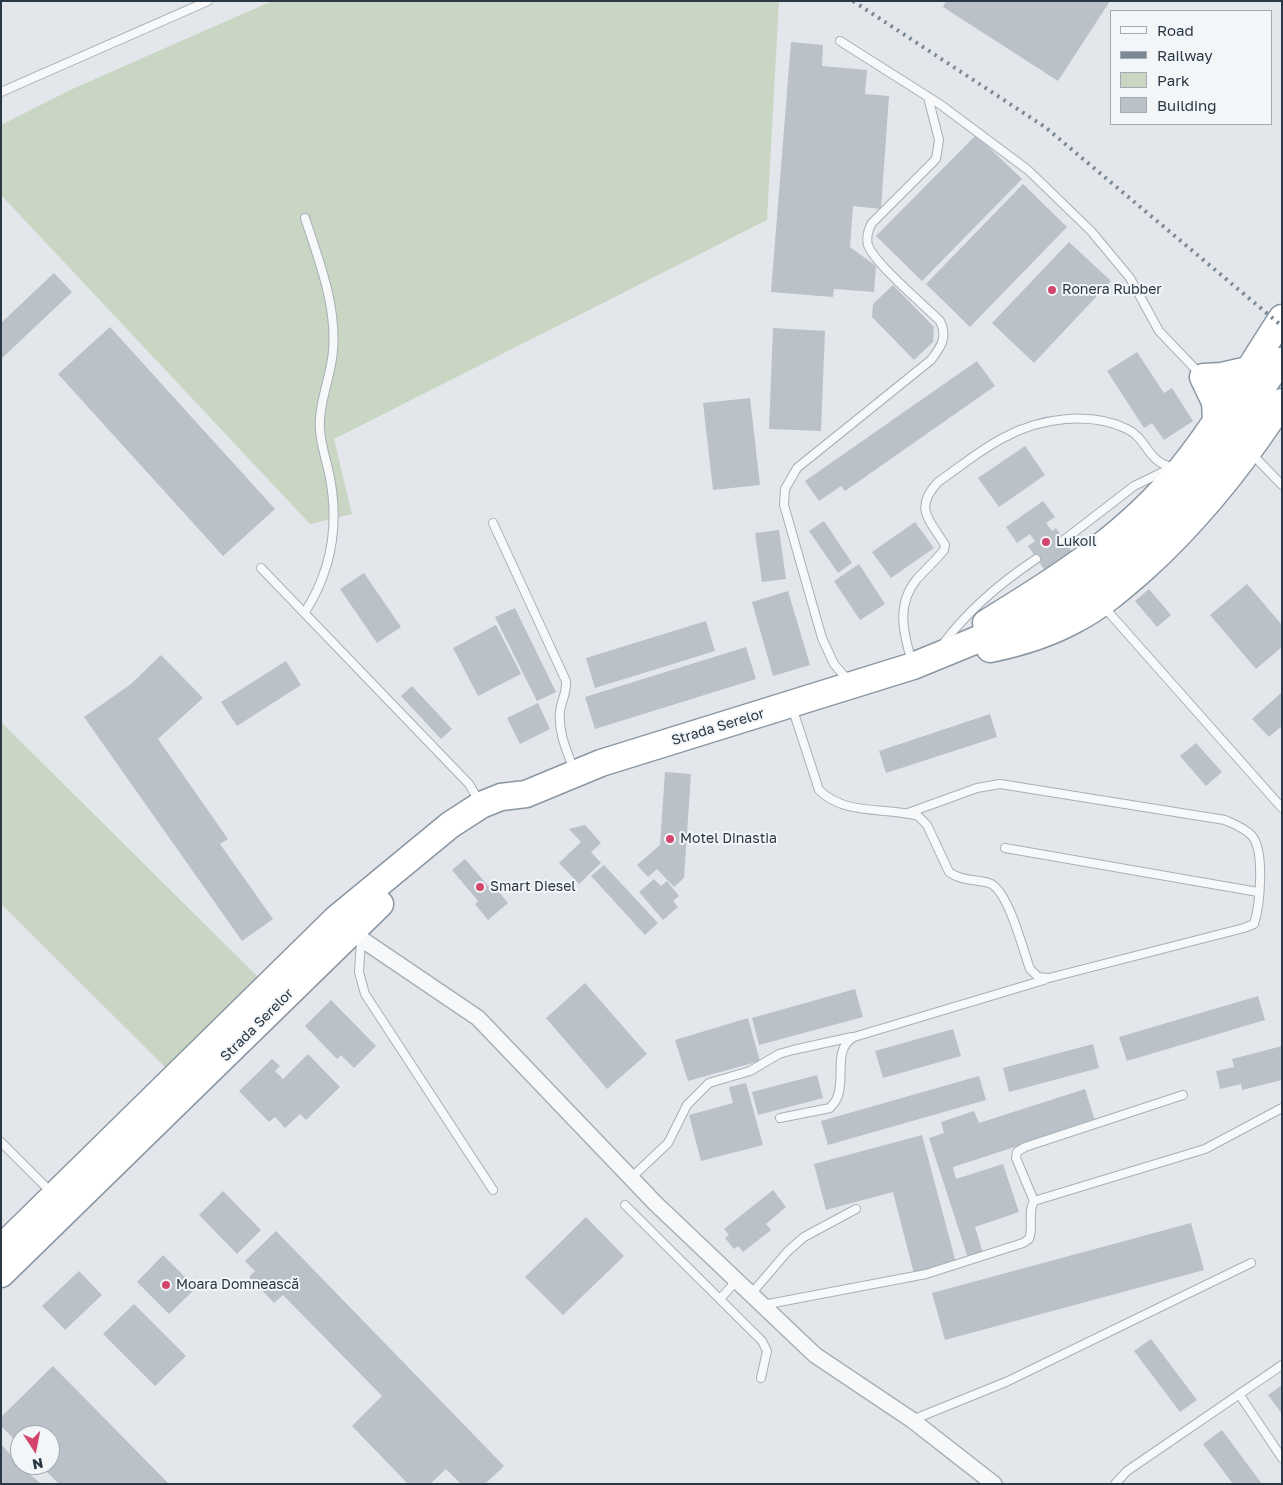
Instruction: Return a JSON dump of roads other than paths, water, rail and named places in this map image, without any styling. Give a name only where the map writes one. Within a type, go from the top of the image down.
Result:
[{"type":"highway","points":[[913,666],[1078,565],[1113,538],[1148,506],[1179,464],[1216,420],[1282,318]]},
{"type":"highway","points":[[913,666],[1028,619],[1064,600],[1123,560],[1176,509],[1200,479],[1280,361]]},
{"type":"highway","points":[[1216,420],[1215,402],[1203,377],[1222,376],[1248,370]]},
{"type":"highway","points":[[913,666],[1011,645],[1036,637],[1071,622],[1101,604],[1178,537],[1250,452],[1282,402]]},
{"type":"highway","name":"Strada Serelor","points":[[1,1248],[336,920],[428,841],[481,805],[501,797],[526,794],[575,772],[913,666]]},
{"type":"highway","name":"Strada Serelor","points":[[1,1274],[204,1078],[356,936],[416,873],[475,829],[510,810],[526,794]]},
{"type":"street","points":[[356,936],[478,1018],[631,1178],[816,1355],[912,1420],[994,1484]]},
{"type":"lane","points":[[1,92],[208,1]]},
{"type":"lane","points":[[840,41],[928,97],[1028,170],[1091,231],[1130,278],[1159,331],[1203,377]]},
{"type":"lane","points":[[852,685],[834,664],[822,638],[784,505],[785,489],[797,468],[931,360],[944,339],[944,329],[940,321],[875,257],[867,240],[868,229],[872,223],[936,159],[939,140],[928,97]]},
{"type":"lane","points":[[305,218],[332,312],[333,353],[320,428],[335,506],[334,536],[325,570],[316,596],[305,612]]},
{"type":"lane","points":[[913,666],[903,632],[903,610],[908,594],[916,581],[944,550],[945,545],[929,523],[925,508],[931,490],[938,482],[1004,437],[1024,428],[1068,420],[1102,420],[1117,424],[1139,438],[1156,462],[1179,464]]},
{"type":"lane","points":[[1250,452],[1282,485]]},
{"type":"lane","points":[[1064,540],[1134,486],[1179,464]]},
{"type":"lane","points":[[493,523],[566,681],[567,690],[560,709],[560,731],[575,772]]},
{"type":"lane","points":[[938,651],[975,605],[1036,559]]},
{"type":"lane","points":[[261,568],[469,784],[481,805]]},
{"type":"lane","points":[[1101,604],[1282,808]]},
{"type":"lane","points":[[791,704],[820,790],[828,799],[844,806],[908,813],[918,816],[927,824],[948,872],[955,877],[990,884],[997,888],[1008,908],[1030,969],[1038,977],[1049,978]]},
{"type":"lane","points":[[631,1178],[668,1143],[687,1104],[709,1083],[750,1071],[779,1054],[854,1036],[1049,978],[1254,924],[1258,913],[1259,858],[1257,844],[1242,828],[1225,820],[1000,784],[977,788],[908,813]]},
{"type":"lane","points":[[1005,848],[1258,892]]},
{"type":"lane","points":[[356,936],[359,972],[365,994],[493,1190]]},
{"type":"lane","points":[[780,1118],[830,1108],[837,1098],[843,1049],[848,1040],[854,1036]]},
{"type":"lane","points":[[1034,1201],[1016,1158],[1017,1152],[1025,1147],[1183,1095]]},
{"type":"lane","points":[[763,1305],[926,1274],[1023,1242],[1029,1239],[1032,1231],[1030,1209],[1034,1201],[1205,1149],[1282,1108]]},
{"type":"lane","points":[[1,1142],[55,1196]]},
{"type":"lane","points":[[625,1205],[762,1340],[767,1351],[761,1378]]},
{"type":"lane","points":[[751,1294],[788,1251],[804,1237],[856,1209]]},
{"type":"lane","points":[[912,1420],[1006,1382],[1251,1263]]},
{"type":"lane","points":[[720,1299],[737,1280]]},
{"type":"lane","points":[[1115,1484],[1127,1471],[1282,1365]]},
{"type":"lane","points":[[1239,1394],[1282,1458]]},
{"type":"railway","points":[[853,1],[1045,127],[1282,326]]},
{"type":"place","name":"Ronera Rubber","points":[[1052,290]]},
{"type":"place","name":"Lukoil","points":[[1046,542]]},
{"type":"place","name":"Motel Dinastia","points":[[670,839]]},
{"type":"place","name":"Smart Diesel","points":[[480,887]]},
{"type":"place","name":"Moara Domnească","points":[[166,1285]]}]
